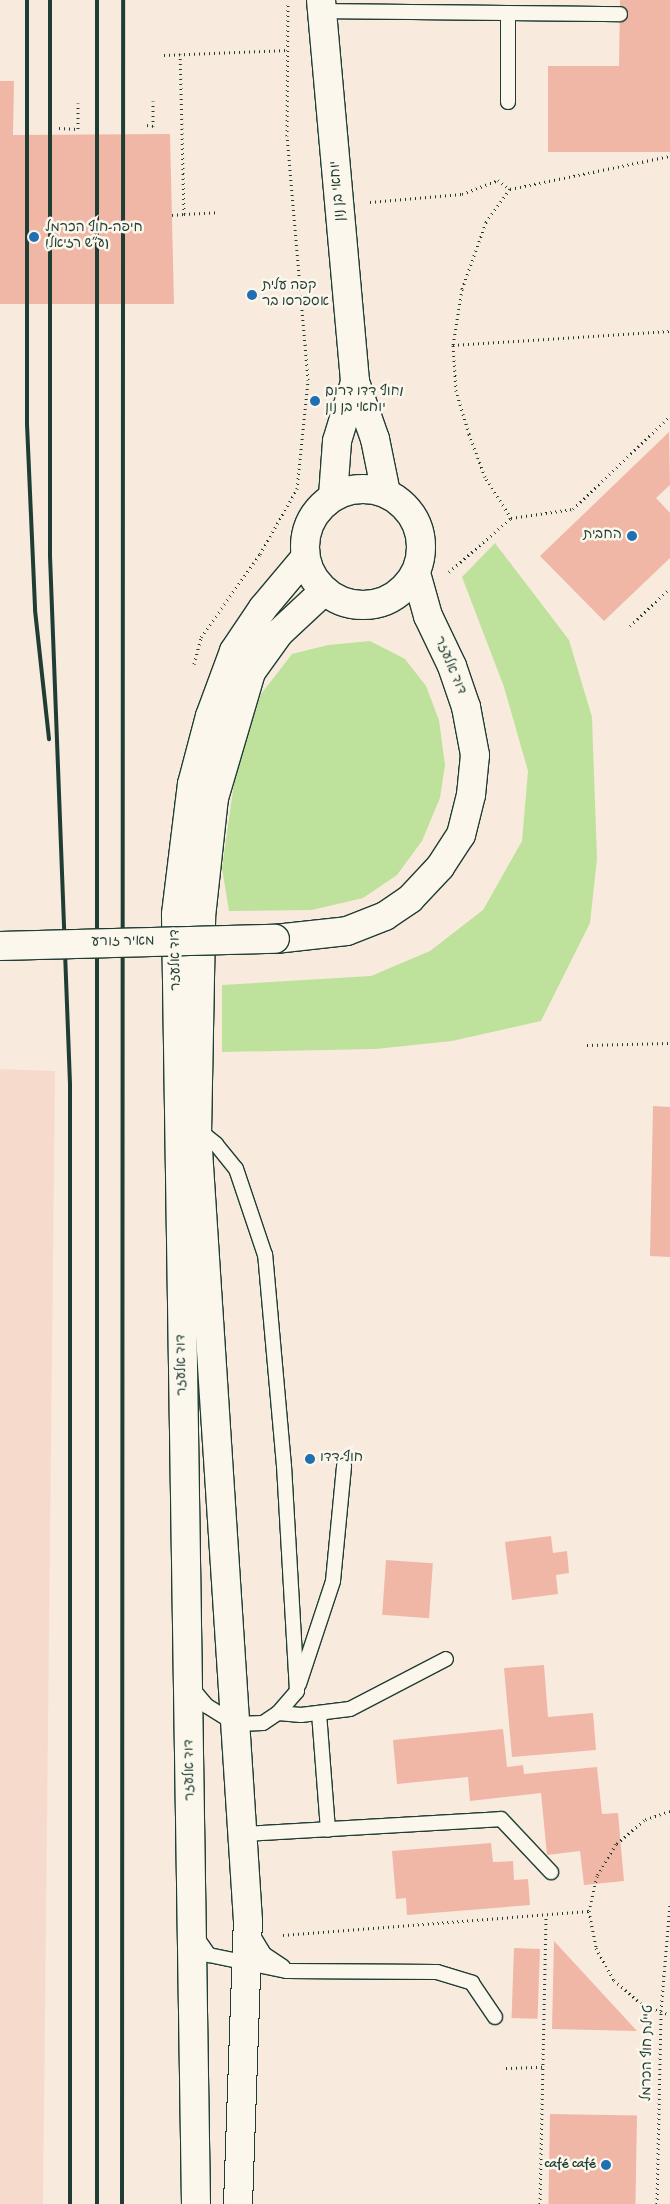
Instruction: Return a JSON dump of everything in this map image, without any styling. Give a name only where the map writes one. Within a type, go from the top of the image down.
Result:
[{"type":"street","name":"יוחאי בן נון","points":[[321,6],[355,382],[375,439],[386,493]]},
{"type":"street","name":"יוחאי בן נון","points":[[333,496],[337,440],[355,382]]},
{"type":"street","points":[[350,490],[386,493],[402,504],[414,518],[421,536],[421,555],[416,573],[405,588],[391,599],[374,605],[356,605],[339,600],[324,591],[312,576],[305,558],[304,540],[309,523],[319,508],[333,496],[350,490]]},
{"type":"street","name":"דוד אלעזר","points":[[196,2204],[195,1980],[176,914],[192,784],[210,716],[234,651],[263,608],[305,558]]},
{"type":"street","name":"דוד אלעזר","points":[[275,939],[308,938],[346,931],[385,916],[410,899],[440,867],[461,835],[472,795],[475,755],[466,707],[452,666],[421,600],[416,573]]},
{"type":"street","name":"דוד אלעזר","points":[[238,2204],[243,2006],[248,1921],[197,1134],[201,917],[214,798],[251,672],[279,632],[324,591]]},
{"type":"street","name":"דוד אלעזר","points":[[374,605],[411,616],[434,629]]},
{"type":"street","name":"מאיר זורע","points":[[0,946],[275,939]]},
{"type":"lane","points":[[321,6],[620,14]]},
{"type":"lane","points":[[508,12],[508,102]]},
{"type":"lane","points":[[179,1157],[185,1139],[197,1134],[216,1144],[236,1169],[265,1255],[284,1466],[297,1691]]},
{"type":"lane","points":[[189,1684],[207,1706],[236,1724],[263,1723],[278,1713],[297,1691],[333,1581],[344,1466]]},
{"type":"lane","points":[[278,1713],[319,1713],[350,1709],[446,1659]]},
{"type":"lane","points":[[319,1713],[328,1830]]},
{"type":"lane","points":[[243,1834],[501,1819],[551,1872]]},
{"type":"lane","points":[[248,1921],[259,1948],[287,1971]]},
{"type":"lane","points":[[194,1930],[209,1955],[287,1971]]},
{"type":"lane","points":[[195,1980],[198,1972],[211,1962],[247,1962]]},
{"type":"lane","points":[[243,2006],[255,1981],[265,1974],[287,1971],[437,1972],[472,1983],[495,2017]]},
{"type":"path","points":[[164,54],[288,50]]},
{"type":"path","points":[[180,54],[184,214]]},
{"type":"path","points":[[147,125],[153,126],[153,101]]},
{"type":"path","points":[[59,128],[78,129],[78,103]]},
{"type":"path","points":[[512,518],[485,477],[456,391],[454,345],[462,289],[486,222],[510,190],[670,156]]},
{"type":"path","points":[[340,204],[462,194],[498,180],[510,190]]},
{"type":"path","points":[[172,215],[218,212]]},
{"type":"path","points":[[454,345],[670,331]]},
{"type":"path","points":[[449,572],[512,518],[573,509],[670,416]]},
{"type":"path","points":[[630,626],[670,588]]},
{"type":"path","points":[[587,1045],[670,1044]]},
{"type":"path","points":[[670,1811],[644,1820],[616,1844],[597,1876],[589,1911],[596,1948],[614,1980],[642,2004],[670,2014]]},
{"type":"path","name":"טיילת חוף הכרמל","points":[[658,2204],[661,2011],[670,1904]]},
{"type":"path","points":[[278,1929],[284,1936],[589,1911]]},
{"type":"path","points":[[540,2204],[546,1915]]},
{"type":"path","points":[[506,2068],[542,2067]]},
{"type":"shaded area","points":[[0,1069],[55,1071],[43,2204],[0,2204]]},
{"type":"green space","points":[[495,543],[569,640],[592,717],[597,859],[590,923],[541,1021],[452,1041],[376,1049],[222,1052],[222,985],[371,976],[430,951],[483,910],[522,841],[528,771],[504,687],[462,577]]},
{"type":"green space","points":[[370,641],[405,659],[426,686],[439,720],[445,765],[440,798],[422,841],[397,875],[363,898],[312,910],[229,911],[222,868],[236,769],[261,694],[292,654],[328,645]]},
{"type":"building","points":[[620,0],[670,0],[670,152],[548,152],[548,66],[619,66]]},
{"type":"building","points":[[0,81],[14,81],[13,135],[170,134],[174,304],[0,304]]},
{"type":"building","points":[[669,432],[670,485],[656,498],[670,513],[670,558],[604,621],[540,556]]},
{"type":"building","points":[[653,1106],[670,1107],[670,1257],[650,1256]]},
{"type":"building","points":[[551,1536],[553,1553],[567,1551],[569,1573],[556,1575],[558,1594],[512,1600],[505,1542]]},
{"type":"building","points":[[386,1560],[433,1563],[429,1618],[382,1615]]},
{"type":"building","points":[[544,1665],[548,1717],[593,1713],[596,1750],[512,1757],[504,1668]]},
{"type":"building","points":[[503,1729],[507,1767],[523,1765],[524,1774],[597,1767],[602,1814],[618,1813],[624,1881],[584,1885],[580,1851],[547,1855],[541,1793],[470,1801],[468,1777],[397,1784],[393,1740]]},
{"type":"building","points":[[491,1843],[493,1862],[513,1861],[514,1880],[528,1879],[530,1905],[407,1915],[406,1898],[396,1899],[392,1851]]},
{"type":"building","points":[[554,1941],[637,2031],[552,2029]]},
{"type":"building","points":[[514,1948],[540,1949],[538,2019],[512,2018]]},
{"type":"building","points":[[550,2114],[637,2116],[635,2204],[548,2204]]},
{"type":"railway","points":[[27,0],[27,424],[35,610],[49,739]]},
{"type":"railway","points":[[50,0],[50,556],[70,1085],[70,2204]]},
{"type":"railway","points":[[97,0],[97,2204]]},
{"type":"railway","points":[[122,2204],[123,0]]},
{"type":"place","name":"חיפה-חוף הכרמל (ע״ש רזיאל)","points":[[34,237]]},
{"type":"place","name":"קפה עלית אספרסו בר","points":[[252,295]]},
{"type":"place","name":"חוף דדו דרום/ יוחאי בן נון","points":[[315,401]]},
{"type":"place","name":"החבית","points":[[632,536]]},
{"type":"place","name":"חוף דדו","points":[[310,1459]]},
{"type":"place","name":"café café","points":[[606,2165]]}]
